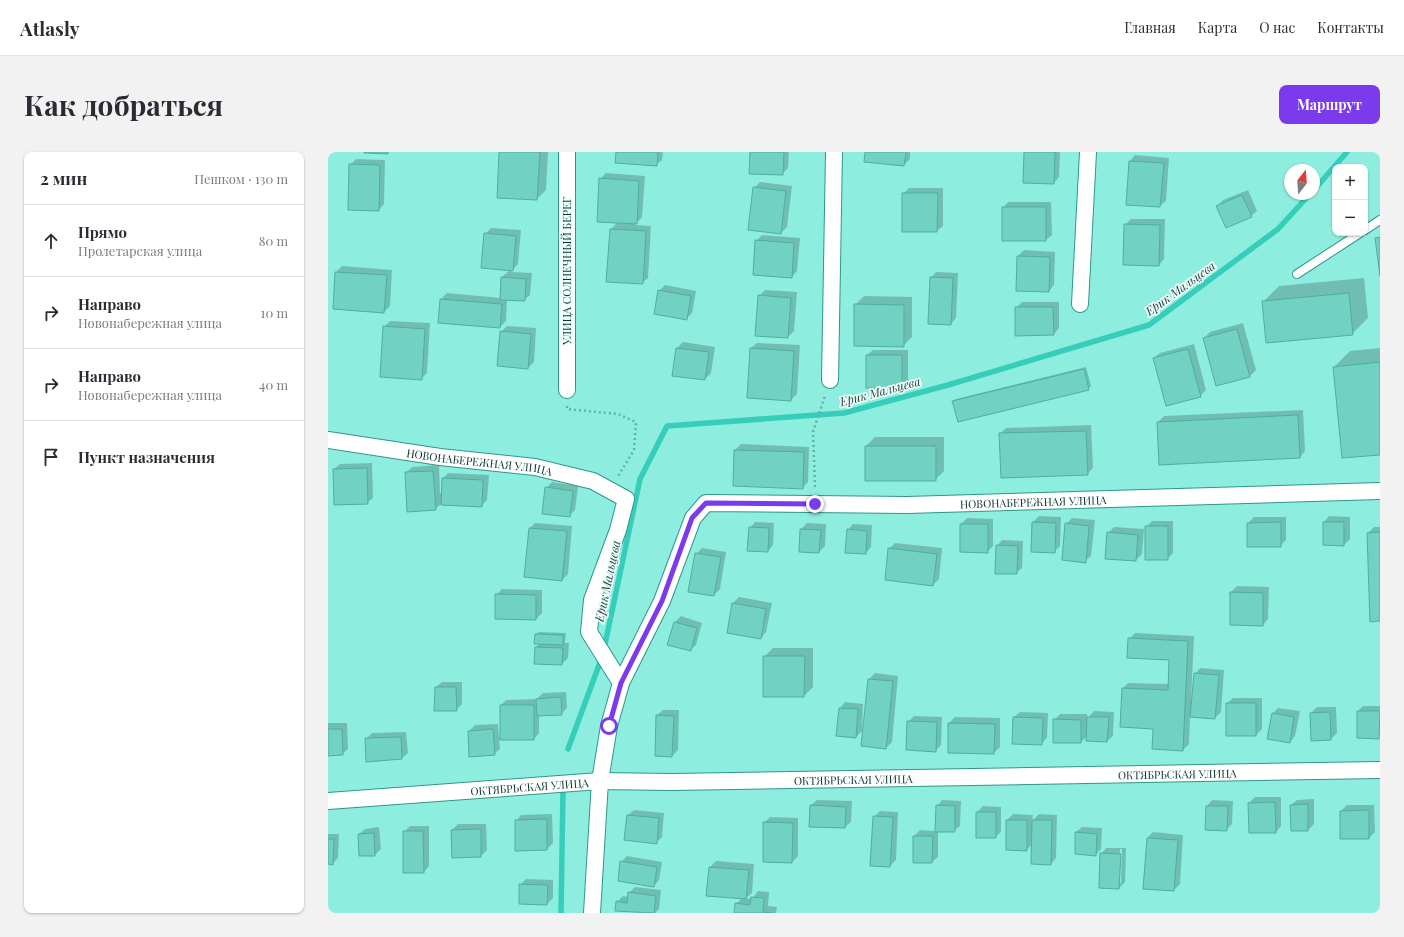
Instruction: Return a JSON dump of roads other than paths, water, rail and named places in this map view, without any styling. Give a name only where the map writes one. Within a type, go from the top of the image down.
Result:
[{"type":"street","name":"УЛИЦА СОЛНЕЧНЫЙ БЕРЕГ","points":[[567,152],[567,390]]},
{"type":"street","points":[[830,380],[834,152]]},
{"type":"street","points":[[1080,304],[1088,152]]},
{"type":"street","name":"НОВОНАБЕРЕЖНАЯ УЛИЦА","points":[[328,440],[440,457],[535,467],[592,481],[626,499],[618,530],[592,600],[589,632],[621,683]]},
{"type":"street","name":"НОВОНАБЕРЕЖНАЯ УЛИЦА","points":[[621,683],[662,601],[692,518],[706,503],[907,504],[1380,491]]},
{"type":"street","points":[[592,913],[600,780],[609,726],[621,683]]},
{"type":"street","name":"ОКТЯБРЬСКАЯ УЛИЦА","points":[[328,801],[600,780],[712,782],[1380,770]]},
{"type":"lane","points":[[1368,228],[1380,220]]},
{"type":"lane","points":[[1297,274],[1355,236]]},
{"type":"waterway","name":"Ерик Мальцева","points":[[1320,183],[1347,152]]},
{"type":"waterway","name":"Ерик Мальцева","points":[[604,649],[640,479],[667,426],[844,413],[948,385],[1149,325],[1278,229],[1305,200]]},
{"type":"waterway","name":"Ерик Мальцева","points":[[568,749],[602,657]]},
{"type":"waterway","name":"Ерик Мальцева","points":[[561,913],[563,790]]}]
